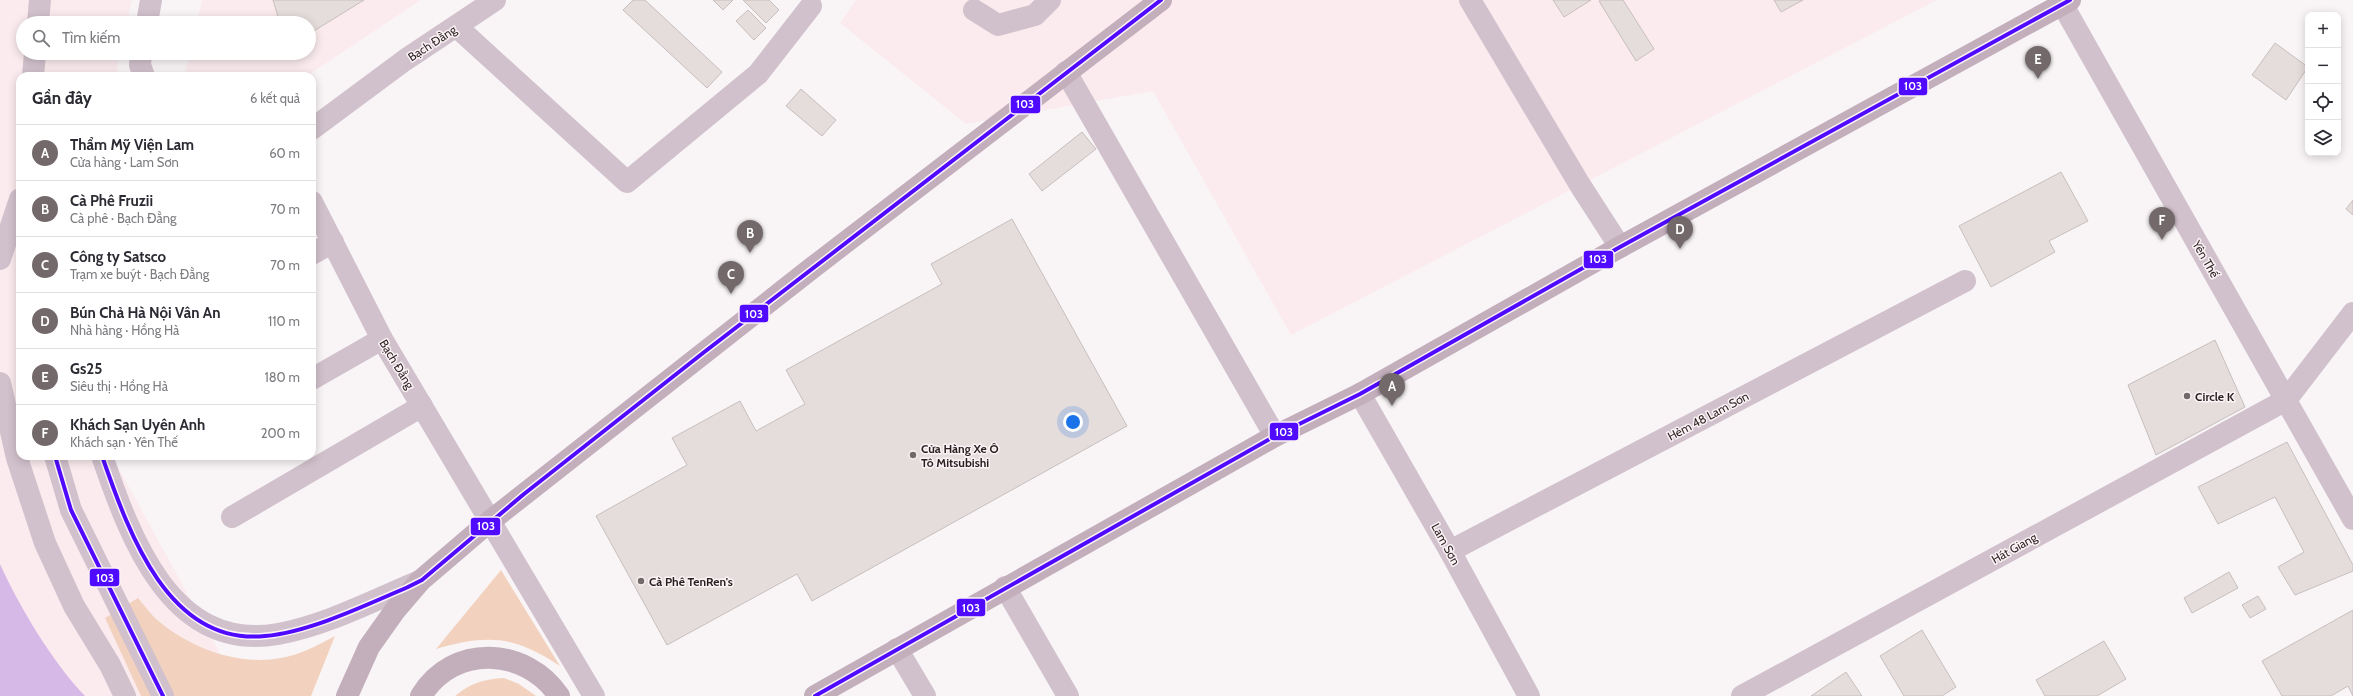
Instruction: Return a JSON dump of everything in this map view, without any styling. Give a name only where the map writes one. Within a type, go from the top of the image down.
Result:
[{"type":"main road","points":[[346,696],[369,647],[396,609],[420,581],[489,522],[812,268],[1161,0]]},
{"type":"main road","points":[[815,696],[897,648],[1275,436],[1360,394],[1620,247],[2064,2]]},
{"type":"main road","points":[[421,696],[439,675],[451,667],[468,660],[504,658],[522,663],[537,672],[552,685],[559,696]]},
{"type":"street","points":[[39,16],[40,0]]},
{"type":"street","points":[[148,16],[151,0]]},
{"type":"street","name":"Bạch Đằng","points":[[316,126],[405,60],[496,0]]},
{"type":"street","points":[[974,10],[998,25],[1035,15],[1050,0]]},
{"type":"street","points":[[1470,0],[1580,185],[1620,247]]},
{"type":"street","name":"Yên Thế","points":[[2064,2],[2353,519]]},
{"type":"street","points":[[457,27],[627,182],[758,74],[811,6]]},
{"type":"street","points":[[33,72],[34,60]]},
{"type":"street","points":[[140,60],[140,65],[143,72]]},
{"type":"street","points":[[1066,72],[1275,436]]},
{"type":"street","name":"Bạch Đằng","points":[[316,210],[382,339],[489,522],[594,696]]},
{"type":"street","points":[[0,259],[16,212]]},
{"type":"street","points":[[316,252],[333,242]]},
{"type":"street","name":"Hẻm 48 Lam Sơn","points":[[1450,551],[1965,281]]},
{"type":"street","points":[[2286,400],[2353,313]]},
{"type":"street","points":[[316,377],[382,339]]},
{"type":"street","points":[[0,383],[16,454]]},
{"type":"street","name":"Lam Sơn","points":[[1360,394],[1450,551],[1529,696]]},
{"type":"street","name":"Hát Giang","points":[[1742,696],[2286,400]]},
{"type":"street","points":[[232,517],[422,406]]},
{"type":"street","points":[[18,460],[45,543],[74,606],[110,665],[125,696]]},
{"type":"street","points":[[56,460],[71,510],[164,696]]},
{"type":"street","points":[[103,460],[113,488],[137,543],[156,578],[173,599],[191,614],[217,629],[231,634],[253,636],[278,634],[338,615],[420,581]]},
{"type":"street","points":[[1005,587],[1068,696]]},
{"type":"street","points":[[897,648],[925,696]]},
{"type":"shaded area","points":[[0,0],[132,0],[129,16],[16,16],[16,60],[119,60],[117,72],[16,72],[16,460],[114,460],[217,648],[238,696],[0,696]]},
{"type":"shaded area","points":[[202,0],[421,0],[313,72],[186,72],[188,60],[316,60],[316,16],[199,16]]},
{"type":"shaded area","points":[[856,0],[1937,0],[1291,335],[1153,91],[966,124],[840,23]]},
{"type":"shaded area","points":[[0,564],[27,616],[49,651],[73,683],[85,696],[0,696]]},
{"type":"shaded area","points":[[501,570],[560,666],[544,656],[515,643],[501,641],[471,641],[436,649]]},
{"type":"shaded area","points":[[138,598],[156,619],[169,629],[199,646],[231,657],[264,660],[288,657],[335,636],[311,696],[141,696],[105,618]]},
{"type":"shaded area","points":[[504,678],[519,684],[536,696],[455,696],[478,682]]},
{"type":"building","points":[[273,0],[364,0],[316,30],[316,16],[278,16]]},
{"type":"building","points":[[633,0],[645,0],[722,72],[707,88],[623,10]]},
{"type":"building","points":[[713,0],[733,0],[723,10]]},
{"type":"building","points":[[743,0],[769,0],[779,10],[766,23]]},
{"type":"building","points":[[1553,0],[1591,0],[1564,17]]},
{"type":"building","points":[[1623,0],[1654,49],[1636,61],[1599,1]]},
{"type":"building","points":[[1774,0],[1803,0],[1781,12]]},
{"type":"building","points":[[748,10],[766,28],[754,40],[736,21]]},
{"type":"building","points":[[2275,43],[2305,65],[2305,72],[2286,100],[2252,75]]},
{"type":"building","points":[[801,89],[836,120],[822,136],[786,106]]},
{"type":"building","points":[[1082,132],[1096,149],[1042,191],[1029,174]]},
{"type":"building","points":[[2061,172],[2088,221],[2049,241],[2055,252],[1991,287],[1959,226]]},
{"type":"building","points":[[2353,200],[2353,215],[2346,209]]},
{"type":"building","points":[[1012,219],[1127,426],[812,601],[797,574],[667,645],[596,516],[687,465],[672,438],[740,401],[756,431],[805,404],[786,370],[942,284],[931,264]]},
{"type":"building","name":"Circle K","points":[[2215,340],[2245,407],[2156,455],[2128,385]]},
{"type":"building","points":[[2287,442],[2353,565],[2353,571],[2295,595],[2278,567],[2304,552],[2275,497],[2218,524],[2198,487]]},
{"type":"building","points":[[2229,572],[2238,588],[2192,613],[2184,598]]},
{"type":"building","points":[[2258,596],[2266,609],[2250,618],[2242,605]]},
{"type":"building","points":[[2353,610],[2353,696],[2348,686],[2331,696],[2282,696],[2262,661]]},
{"type":"building","points":[[1922,630],[1956,687],[1942,696],[1904,696],[1880,656]]},
{"type":"building","points":[[2104,641],[2126,679],[2097,696],[2045,696],[2036,680]]},
{"type":"building","points":[[1846,672],[1862,696],[1811,696]]},
{"type":"transit line","name":"103","points":[[103,460],[125,517],[139,548],[156,578],[177,603],[202,622],[231,634],[265,636],[300,629],[338,617],[374,602],[422,580],[524,494],[703,353],[1161,0]]},
{"type":"transit line","name":"103","points":[[815,696],[1275,436],[1360,394],[1620,247],[2070,0]]},
{"type":"transit line","name":"103","points":[[56,460],[71,510],[163,696]]},
{"type":"place","name":"Gs25","points":[[2038,79]]},
{"type":"place","name":"Khách Sạn Uyên Anh","points":[[2162,240]]},
{"type":"place","name":"Bún Chả Hà Nội Vân An","points":[[1680,249]]},
{"type":"place","name":"Cà Phê Fruzii","points":[[750,253]]},
{"type":"place","name":"Công ty Satsco","points":[[731,294]]},
{"type":"place","name":"Circle K","points":[[2187,396]]},
{"type":"place","name":"Thẩm Mỹ Viện Lam","points":[[1392,406]]},
{"type":"place","name":"Cửa Hàng Xe Ô Tô Mitsubishi","points":[[913,455]]},
{"type":"place","name":"Cà Phê TenRen's","points":[[641,581]]}]
